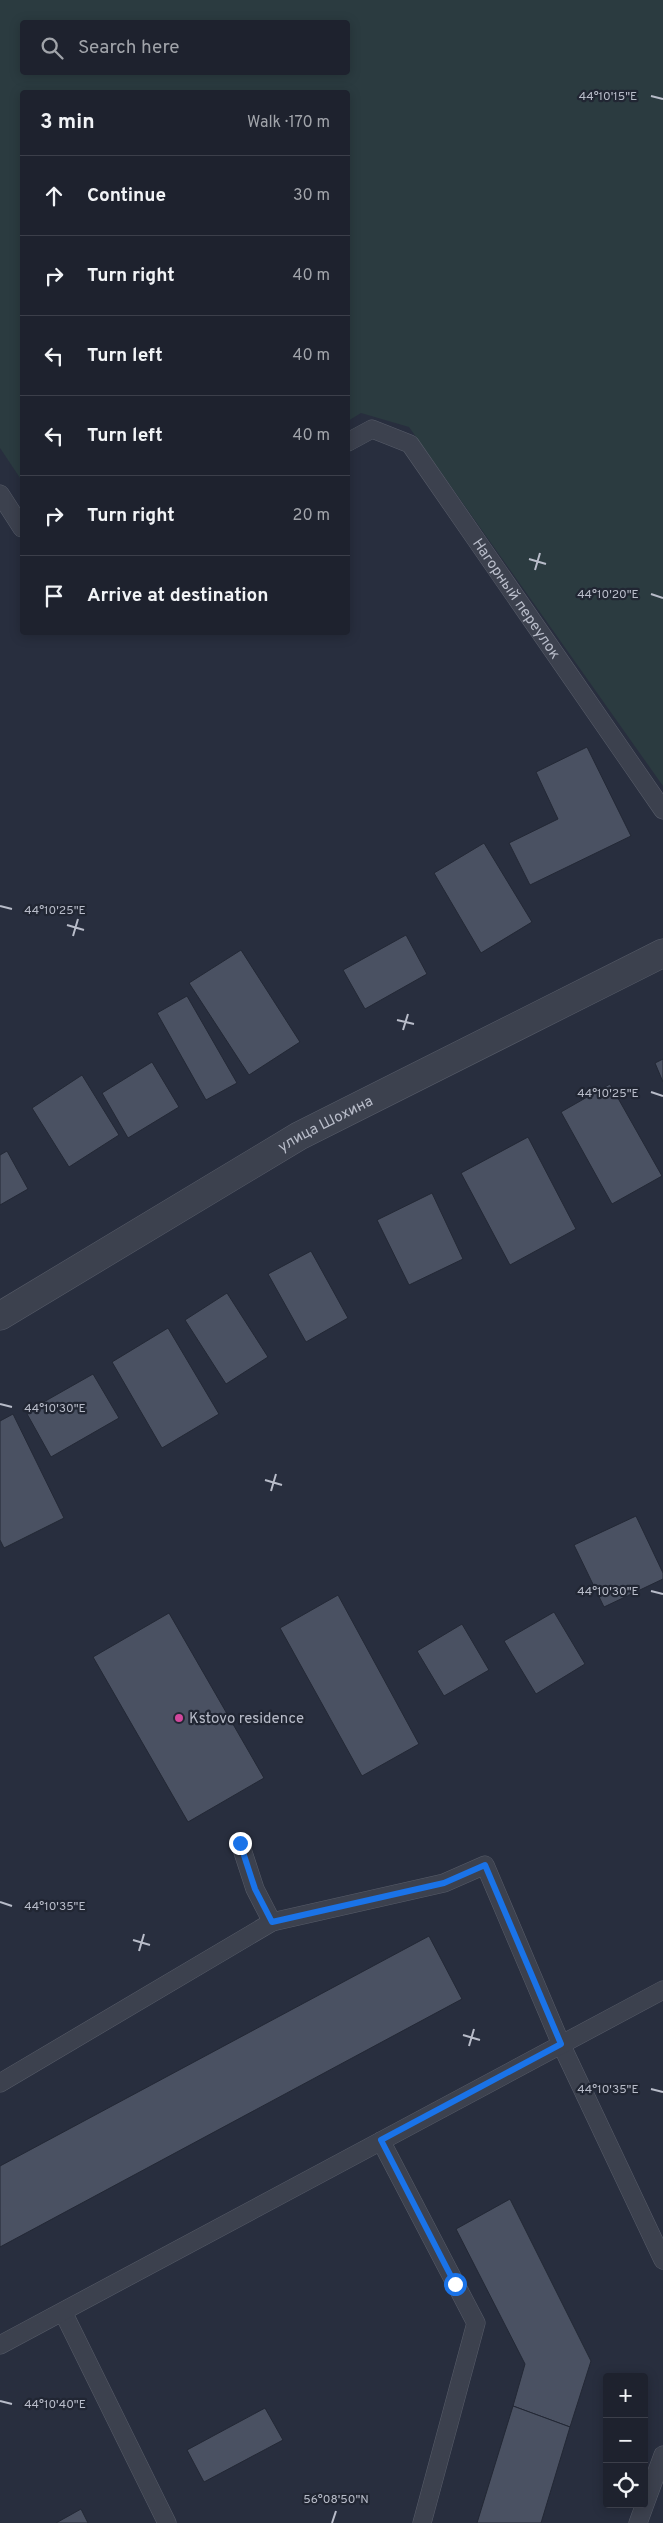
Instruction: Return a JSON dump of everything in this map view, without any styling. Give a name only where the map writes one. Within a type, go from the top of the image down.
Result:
[{"type":"street","name":"улица Шохина","points":[[0,1316],[298,1136],[663,953]]},
{"type":"lane","name":"Нагорный переулок","points":[[350,441],[372,429],[410,444],[663,810]]},
{"type":"lane","points":[[0,494],[20,525]]},
{"type":"lane","points":[[240,1843],[255,1889],[272,1922]]},
{"type":"lane","points":[[0,2083],[272,1922],[444,1883],[485,1865],[561,2044],[663,2260]]},
{"type":"lane","points":[[0,2345],[663,1990]]},
{"type":"lane","points":[[381,2140],[476,2323],[422,2523]]},
{"type":"lane","points":[[63,2312],[166,2523]]},
{"type":"lane","points":[[638,2523],[663,2455]]},
{"type":"shaded area","points":[[0,0],[663,0],[663,786],[409,427],[361,413],[350,420],[350,90],[20,90],[20,478],[0,448]]},
{"type":"building","points":[[587,747],[631,836],[530,885],[509,843],[558,819],[536,772]]},
{"type":"building","points":[[484,843],[532,922],[481,953],[434,873]]},
{"type":"building","points":[[406,935],[427,974],[365,1009],[343,970]]},
{"type":"building","points":[[241,950],[300,1042],[249,1075],[189,983]]},
{"type":"building","points":[[187,996],[237,1083],[206,1100],[157,1013]]},
{"type":"building","points":[[663,1059],[663,1082],[655,1063]]},
{"type":"building","points":[[152,1062],[179,1107],[128,1138],[102,1093]]},
{"type":"building","points":[[82,1075],[119,1135],[69,1167],[32,1108]]},
{"type":"building","points":[[610,1084],[662,1176],[612,1204],[561,1112]]},
{"type":"building","points":[[528,1137],[576,1229],[510,1265],[461,1173]]},
{"type":"building","points":[[7,1151],[28,1189],[0,1205],[0,1155]]},
{"type":"building","points":[[432,1193],[463,1259],[409,1285],[377,1220]]},
{"type":"building","points":[[311,1251],[348,1318],[306,1342],[268,1274]]},
{"type":"building","points":[[227,1293],[268,1357],[226,1384],[185,1320]]},
{"type":"building","points":[[168,1328],[219,1414],[162,1448],[112,1362]]},
{"type":"building","points":[[93,1374],[119,1418],[51,1457],[26,1412]]},
{"type":"building","points":[[13,1414],[64,1518],[4,1548],[0,1540],[0,1421]]},
{"type":"building","points":[[636,1516],[663,1573],[663,1579],[604,1607],[574,1545]]},
{"type":"building","points":[[338,1595],[419,1744],[362,1776],[280,1628]]},
{"type":"building","points":[[554,1612],[585,1664],[536,1694],[504,1641]]},
{"type":"building","name":"Kstovo residence","points":[[169,1613],[264,1778],[188,1822],[93,1657]]},
{"type":"building","points":[[462,1624],[489,1670],[444,1696],[417,1651]]},
{"type":"building","points":[[429,1936],[462,1999],[0,2247],[0,2166]]},
{"type":"building","points":[[510,2199],[591,2361],[570,2427],[513,2406],[525,2364],[456,2229]]},
{"type":"building","points":[[513,2406],[570,2427],[541,2523],[477,2523]]},
{"type":"building","points":[[265,2408],[283,2440],[204,2482],[187,2450]]},
{"type":"building","points":[[81,2509],[88,2523],[56,2523]]},
{"type":"place","name":"Kstovo residence","points":[[179,1718]]},
{"type":"route","points":[[240,1843],[255,1889],[272,1922],[444,1883],[485,1865],[561,2044],[381,2140],[455,2284]]}]
